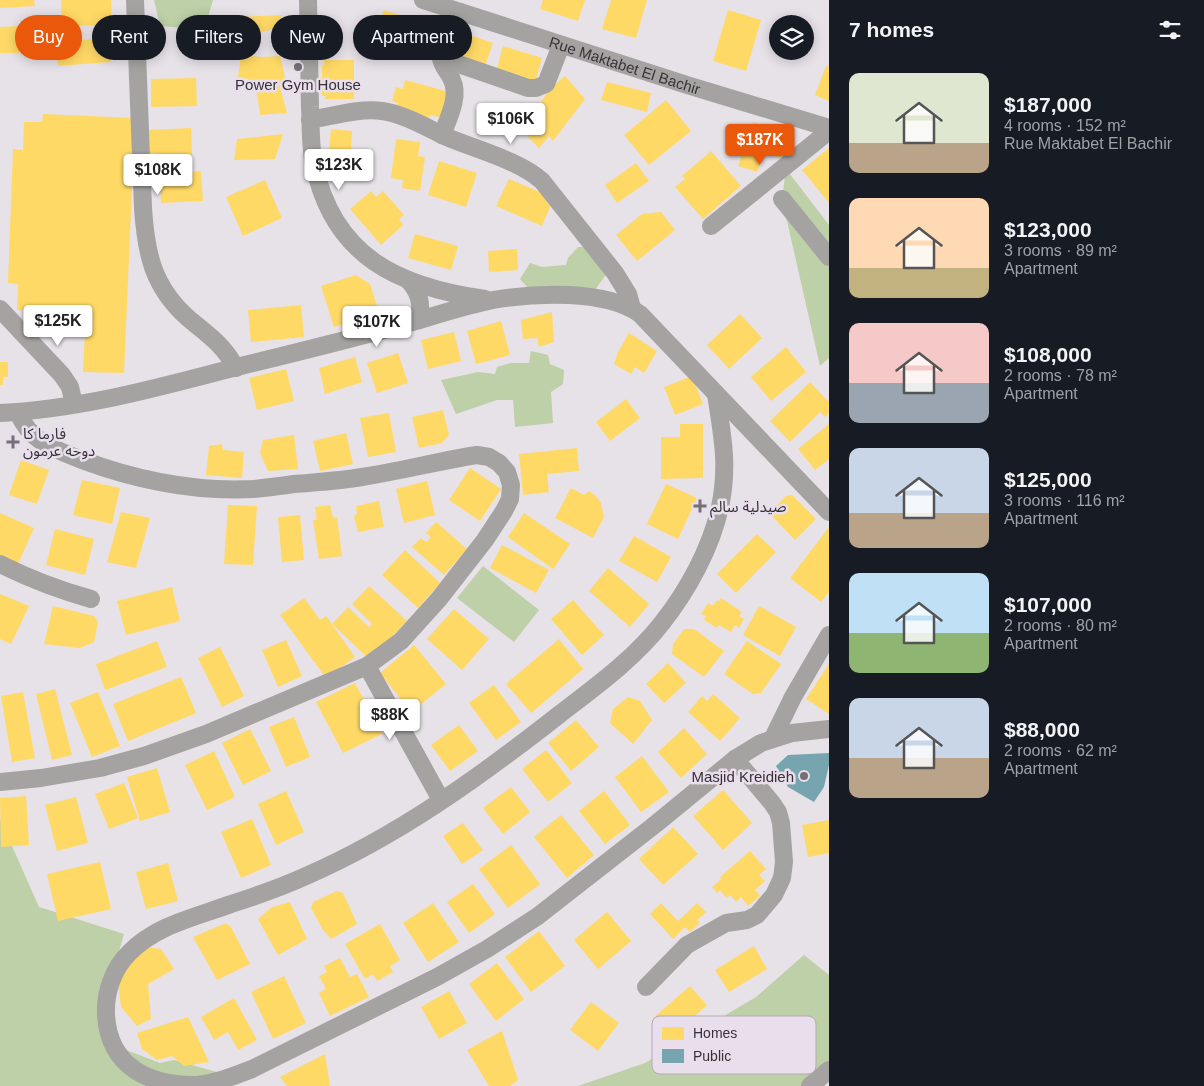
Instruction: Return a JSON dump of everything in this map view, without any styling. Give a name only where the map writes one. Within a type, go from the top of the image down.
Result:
[{"type":"street","points":[[135,0],[142,208],[149,256],[158,281],[172,302],[222,346],[236,368]]},
{"type":"street","points":[[308,0],[310,120],[313,162],[319,187],[341,231],[359,251],[378,264],[408,280],[439,291],[493,300]]},
{"type":"street","name":"Rue Maktabet El Bachir","points":[[423,0],[829,129]]},
{"type":"street","points":[[447,60],[528,88],[536,88],[546,84],[561,45]]},
{"type":"street","points":[[442,60],[453,81],[455,90],[442,135]]},
{"type":"street","points":[[310,120],[367,110],[384,112],[518,165],[542,181],[615,273],[628,294],[632,308]]},
{"type":"street","points":[[711,226],[829,129]]},
{"type":"street","points":[[782,199],[829,257]]},
{"type":"street","points":[[408,280],[414,286],[420,298],[419,320]]},
{"type":"street","points":[[0,413],[74,404],[147,390],[493,300],[571,294],[632,308],[640,314],[829,512]]},
{"type":"street","points":[[0,309],[62,375],[70,387],[74,404]]},
{"type":"street","points":[[716,394],[724,436],[725,461],[720,509],[710,539],[697,568],[662,624],[642,646],[619,667],[512,751],[385,837],[331,865],[296,880],[189,918],[160,930],[143,941],[130,951],[119,964],[108,993],[106,1008],[107,1026],[112,1043],[120,1059],[132,1071],[163,1083],[195,1085],[212,1082],[252,1069],[436,977],[487,949],[538,916],[735,759],[761,743],[792,733],[829,730]]},
{"type":"street","points":[[0,782],[41,778],[100,768],[152,753],[206,734],[367,666],[401,641],[439,599],[485,540],[504,511],[510,499],[511,486],[507,472],[499,463],[489,457],[477,455],[360,478],[328,482],[253,489],[217,489],[184,486],[130,476],[67,454],[30,433],[25,428],[18,412]]},
{"type":"street","points":[[0,564],[55,589],[91,599]]},
{"type":"street","points":[[774,738],[793,697],[829,634]]},
{"type":"street","points":[[367,666],[441,800]]},
{"type":"street","points":[[646,987],[687,945],[726,923],[747,920],[758,915],[774,895],[782,878],[784,862],[781,823],[778,812],[772,802],[735,759]]},
{"type":"street","points":[[810,1086],[829,1070]]},
{"type":"green space","points":[[154,0],[213,0],[209,15],[176,15],[176,27],[166,26],[166,15],[157,15]]},
{"type":"green space","points":[[786,169],[829,225],[829,358],[820,366],[782,199]]},
{"type":"green space","points":[[578,247],[587,247],[607,273],[595,290],[529,289],[520,279],[530,263],[542,267],[566,265],[568,258]]},
{"type":"green space","points":[[531,351],[548,355],[550,364],[564,370],[563,384],[551,392],[553,423],[515,427],[513,400],[497,400],[456,414],[441,380],[478,372],[495,374],[497,367],[511,363],[529,363]]},
{"type":"green space","points":[[483,566],[539,610],[514,642],[457,598]]},
{"type":"green space","points":[[0,819],[39,907],[124,934],[103,1006],[119,1042],[126,1050],[160,1063],[174,1060],[224,1074],[230,1086],[0,1086]]},
{"type":"green space","points":[[804,955],[829,975],[829,1068],[806,1086],[578,1086],[652,1059],[652,1074],[816,1074],[816,1016],[724,1016],[756,997]]},
{"type":"building: Homes","points":[[0,0],[34,0],[35,6],[0,8]]},
{"type":"building: Homes","points":[[61,0],[111,0],[112,15],[92,15],[92,25],[82,26],[82,15],[62,15]]},
{"type":"building: Homes","points":[[543,0],[585,0],[578,21],[540,9]]},
{"type":"building: Homes","points":[[611,0],[647,0],[636,38],[602,29]]},
{"type":"building: Homes","points":[[384,10],[399,15],[382,15]]},
{"type":"building: Homes","points":[[728,10],[761,20],[746,71],[713,61]]},
{"type":"building: Homes","points":[[271,15],[271,30],[261,32],[261,16]]},
{"type":"building: Homes","points":[[15,26],[15,53],[0,53],[0,27]]},
{"type":"building: Homes","points":[[472,36],[493,43],[485,66],[466,60],[472,60]]},
{"type":"building: Homes","points":[[92,39],[92,60],[111,60],[111,62],[58,66],[58,60],[82,60],[82,40]]},
{"type":"building: Homes","points":[[503,46],[542,58],[535,83],[496,72]]},
{"type":"building: Homes","points":[[271,56],[271,60],[281,60],[285,77],[280,87],[287,113],[260,115],[256,86],[251,80],[238,77],[240,60],[261,60],[261,57]]},
{"type":"building: Homes","points":[[324,60],[354,60],[354,99],[325,99],[326,96],[322,96],[322,65],[324,65]]},
{"type":"building: Homes","points":[[826,66],[829,67],[829,101],[815,95]]},
{"type":"building: Homes","points":[[565,76],[585,99],[553,141],[549,136],[539,148],[528,137],[535,123],[530,120],[548,91]]},
{"type":"building: Homes","points":[[196,78],[197,106],[151,107],[151,79]]},
{"type":"building: Homes","points":[[405,80],[449,92],[443,118],[431,115],[428,118],[396,111],[398,103],[392,101],[396,87],[403,89]]},
{"type":"building: Homes","points":[[607,82],[651,93],[647,112],[601,100]]},
{"type":"building: Homes","points":[[666,100],[691,131],[649,165],[624,135]]},
{"type":"building: Homes","points":[[43,114],[135,118],[124,373],[83,372],[86,313],[17,310],[18,284],[8,283],[13,149],[23,150],[24,122],[42,122]]},
{"type":"building: Homes","points":[[753,122],[789,134],[781,158],[764,152],[757,172],[738,166]]},
{"type":"building: Homes","points":[[191,128],[192,156],[158,157],[157,153],[150,153],[149,130]]},
{"type":"building: Homes","points":[[331,129],[352,131],[350,166],[328,164]]},
{"type":"building: Homes","points":[[283,134],[275,159],[234,160],[237,139]]},
{"type":"building: Homes","points":[[396,139],[420,142],[418,156],[425,157],[420,191],[402,188],[403,180],[391,178]]},
{"type":"building: Homes","points":[[829,148],[829,203],[802,170]]},
{"type":"building: Homes","points":[[711,151],[741,186],[703,219],[675,187],[685,179],[682,176]]},
{"type":"building: Homes","points":[[439,161],[477,173],[466,207],[428,195]]},
{"type":"building: Homes","points":[[636,163],[649,181],[617,203],[605,185]]},
{"type":"building: Homes","points":[[201,171],[203,201],[161,203],[160,174]]},
{"type":"building: Homes","points":[[509,179],[554,198],[542,226],[496,206]]},
{"type":"building: Homes","points":[[265,180],[282,218],[243,236],[226,197]]},
{"type":"building: Homes","points":[[371,191],[376,197],[383,191],[404,215],[399,219],[403,225],[381,245],[350,209]]},
{"type":"building: Homes","points":[[661,212],[675,230],[637,261],[616,235],[642,214]]},
{"type":"building: Homes","points":[[415,234],[458,246],[451,270],[408,258]]},
{"type":"building: Homes","points":[[517,249],[518,270],[489,272],[488,251]]},
{"type":"building: Homes","points":[[356,275],[370,284],[379,312],[334,327],[321,286]]},
{"type":"building: Homes","points":[[301,305],[304,337],[251,342],[248,310]]},
{"type":"building: Homes","points":[[552,312],[554,342],[539,347],[537,338],[523,339],[521,320]]},
{"type":"building: Homes","points":[[740,314],[762,338],[729,369],[707,345]]},
{"type":"building: Homes","points":[[501,321],[510,355],[476,364],[467,331]]},
{"type":"building: Homes","points":[[454,332],[461,361],[428,369],[421,340]]},
{"type":"building: Homes","points":[[629,333],[657,351],[644,373],[635,367],[631,374],[614,364],[618,352]]},
{"type":"building: Homes","points":[[786,347],[806,372],[771,401],[751,377]]},
{"type":"building: Homes","points":[[398,353],[408,383],[377,393],[367,363]]},
{"type":"building: Homes","points":[[355,357],[362,382],[325,394],[319,368]]},
{"type":"building: Homes","points":[[0,362],[8,362],[8,377],[3,377],[3,385],[0,385]]},
{"type":"building: Homes","points":[[286,369],[294,401],[257,410],[249,378]]},
{"type":"building: Homes","points":[[692,376],[703,404],[675,415],[664,387]]},
{"type":"building: Homes","points":[[810,382],[829,402],[829,413],[825,417],[820,412],[790,442],[770,421]]},
{"type":"building: Homes","points":[[626,399],[640,418],[610,441],[596,422]]},
{"type":"building: Homes","points":[[443,410],[449,435],[442,443],[419,448],[412,417]]},
{"type":"building: Homes","points":[[389,413],[396,452],[368,457],[360,418]]},
{"type":"building: Homes","points":[[680,424],[703,424],[703,478],[661,479],[661,437],[680,437]]},
{"type":"building: Homes","points":[[829,424],[829,459],[815,470],[798,449]]},
{"type":"building: Homes","points":[[346,433],[353,464],[320,471],[313,441]]},
{"type":"building: Homes","points":[[294,435],[298,469],[268,471],[260,453],[263,440]]},
{"type":"building: Homes","points":[[222,444],[223,450],[244,452],[242,478],[206,475],[209,446]]},
{"type":"building: Homes","points":[[577,448],[579,471],[547,474],[549,492],[523,495],[519,454]]},
{"type":"building: Homes","points":[[21,460],[49,470],[37,504],[9,495]]},
{"type":"building: Homes","points":[[470,468],[501,489],[480,521],[449,500]]},
{"type":"building: Homes","points":[[82,480],[120,488],[112,524],[73,515]]},
{"type":"building: Homes","points":[[427,481],[435,515],[404,523],[396,489]]},
{"type":"building: Homes","points":[[666,484],[697,498],[678,539],[647,524]]},
{"type":"building: Homes","points":[[571,488],[584,495],[589,491],[601,503],[604,517],[593,538],[555,518]]},
{"type":"building: Homes","points":[[792,495],[816,519],[795,540],[771,515],[773,509],[786,496]]},
{"type":"building: Homes","points":[[379,501],[384,527],[358,532],[354,516],[357,514],[356,506]]},
{"type":"building: Homes","points":[[228,505],[257,506],[253,565],[224,564]]},
{"type":"building: Homes","points":[[330,505],[333,518],[337,517],[342,556],[319,559],[313,520],[317,520],[315,507]]},
{"type":"building: Homes","points":[[121,512],[150,518],[136,568],[107,562]]},
{"type":"building: Homes","points":[[0,513],[34,528],[18,564],[0,556]]},
{"type":"building: Homes","points":[[524,513],[570,544],[553,569],[508,537]]},
{"type":"building: Homes","points":[[300,515],[304,560],[282,562],[278,517]]},
{"type":"building: Homes","points":[[436,522],[467,549],[444,575],[412,547],[421,538],[426,542],[431,537],[426,533]]},
{"type":"building: Homes","points":[[829,527],[829,592],[821,602],[790,578]]},
{"type":"building: Homes","points":[[55,529],[94,539],[85,575],[46,565]]},
{"type":"building: Homes","points":[[757,534],[776,552],[736,593],[717,574]]},
{"type":"building: Homes","points":[[634,536],[671,557],[657,582],[619,561]]},
{"type":"building: Homes","points":[[502,545],[549,570],[536,593],[490,568]]},
{"type":"building: Homes","points":[[405,550],[440,583],[418,608],[382,575]]},
{"type":"building: Homes","points":[[608,568],[649,604],[630,627],[589,591]]},
{"type":"building: Homes","points":[[369,586],[407,621],[370,660],[332,624],[348,607],[369,627],[372,624],[352,604]]},
{"type":"building: Homes","points":[[172,587],[180,621],[126,635],[117,601]]},
{"type":"building: Homes","points":[[0,594],[29,606],[11,644],[0,639]]},
{"type":"building: Homes","points":[[304,598],[320,620],[326,616],[355,657],[326,678],[280,615]]},
{"type":"building: Homes","points":[[721,598],[742,612],[739,616],[744,619],[739,628],[735,625],[731,632],[719,625],[717,628],[704,620],[706,616],[701,614],[708,603],[713,606]]},
{"type":"building: Homes","points":[[573,600],[604,635],[582,655],[551,619]]},
{"type":"building: Homes","points":[[53,606],[94,616],[98,622],[94,642],[80,648],[44,644]]},
{"type":"building: Homes","points":[[759,606],[796,627],[780,656],[743,635]]},
{"type":"building: Homes","points":[[454,609],[489,639],[462,670],[427,639]]},
{"type":"building: Homes","points":[[684,629],[694,629],[724,651],[704,677],[672,654],[673,644]]},
{"type":"building: Homes","points":[[559,639],[583,669],[531,713],[506,684]]},
{"type":"building: Homes","points":[[286,640],[302,676],[278,687],[262,650]]},
{"type":"building: Homes","points":[[157,641],[167,667],[105,690],[96,664]]},
{"type":"building: Homes","points":[[747,641],[781,664],[761,693],[753,694],[724,674]]},
{"type":"building: Homes","points":[[414,645],[446,684],[411,712],[380,673]]},
{"type":"building: Homes","points":[[220,647],[244,696],[222,707],[198,658]]},
{"type":"building: Homes","points":[[668,663],[686,683],[664,703],[646,684]]},
{"type":"building: Homes","points":[[829,664],[829,714],[806,699]]},
{"type":"building: Homes","points":[[181,677],[196,713],[128,741],[113,704]]},
{"type":"building: Homes","points":[[355,683],[382,734],[343,753],[316,702]]},
{"type":"building: Homes","points":[[494,685],[521,722],[496,740],[469,703]]},
{"type":"building: Homes","points":[[55,689],[72,755],[52,760],[36,694]]},
{"type":"building: Homes","points":[[23,692],[35,758],[12,762],[1,696]]},
{"type":"building: Homes","points":[[98,692],[120,746],[92,757],[70,703]]},
{"type":"building: Homes","points":[[713,694],[740,718],[720,741],[688,712],[702,696],[707,701]]},
{"type":"building: Homes","points":[[628,697],[640,701],[652,720],[633,744],[610,723],[613,709]]},
{"type":"building: Homes","points":[[294,717],[310,757],[286,767],[269,727]]},
{"type":"building: Homes","points":[[576,720],[599,747],[571,771],[548,743]]},
{"type":"building: Homes","points":[[459,725],[478,751],[450,771],[431,745]]},
{"type":"building: Homes","points":[[684,728],[707,754],[681,778],[658,752]]},
{"type":"building: Homes","points":[[250,729],[271,771],[243,785],[222,743]]},
{"type":"building: Homes","points":[[546,750],[572,783],[548,802],[522,769]]},
{"type":"building: Homes","points":[[214,751],[235,797],[207,810],[185,765]]},
{"type":"building: Homes","points":[[642,756],[669,792],[641,812],[615,777]]},
{"type":"building: Homes","points":[[157,768],[170,812],[140,821],[127,777]]},
{"type":"building: Homes","points":[[124,783],[138,818],[109,829],[95,794]]},
{"type":"building: Homes","points":[[511,787],[530,812],[503,834],[483,808]]},
{"type":"building: Homes","points":[[723,790],[752,823],[723,850],[693,816]]},
{"type":"building: Homes","points":[[286,791],[304,832],[276,845],[258,804]]},
{"type":"building: Homes","points":[[604,791],[630,825],[605,844],[579,811]]},
{"type":"building: Homes","points":[[26,796],[29,845],[1,847],[0,798]]},
{"type":"building: Homes","points":[[76,797],[88,843],[57,851],[45,805]]},
{"type":"building: Homes","points":[[561,815],[594,855],[567,878],[534,837]]},
{"type":"building: Homes","points":[[252,819],[271,865],[241,878],[221,832]]},
{"type":"building: Homes","points":[[829,820],[829,853],[808,857],[802,825]]},
{"type":"building: Homes","points":[[463,823],[483,850],[462,864],[443,836]]},
{"type":"building: Homes","points":[[673,827],[698,854],[663,885],[639,859]]},
{"type":"building: Homes","points":[[511,845],[540,884],[508,908],[479,869]]},
{"type":"building: Homes","points":[[750,851],[766,869],[759,875],[765,881],[755,890],[760,896],[748,906],[741,897],[736,902],[730,895],[726,898],[720,890],[717,893],[712,887],[721,879],[720,877]]},
{"type":"building: Homes","points":[[100,862],[111,909],[58,921],[47,874]]},
{"type":"building: Homes","points":[[168,863],[178,901],[146,909],[136,872]]},
{"type":"building: Homes","points":[[473,884],[495,914],[469,933],[447,902]]},
{"type":"building: Homes","points":[[337,891],[343,893],[357,924],[331,939],[323,930],[311,908],[313,902]]},
{"type":"building: Homes","points":[[290,902],[307,939],[278,955],[258,919],[272,907]]},
{"type":"building: Homes","points":[[433,903],[459,942],[428,962],[403,923]]},
{"type":"building: Homes","points":[[661,903],[678,921],[697,903],[706,912],[697,920],[700,923],[690,932],[685,927],[673,939],[650,914]]},
{"type":"building: Homes","points":[[607,912],[631,941],[598,969],[574,940]]},
{"type":"building: Homes","points":[[226,923],[231,927],[250,964],[217,980],[193,937]]},
{"type":"building: Homes","points":[[380,924],[400,960],[390,966],[393,972],[377,981],[373,974],[365,979],[345,944]]},
{"type":"building: Homes","points":[[539,931],[565,966],[531,992],[505,957]]},
{"type":"building: Homes","points":[[754,946],[767,969],[729,992],[715,970]]},
{"type":"building: Homes","points":[[147,947],[161,949],[174,969],[148,984],[151,1019],[137,1026],[121,1007],[117,976]]},
{"type":"building: Homes","points":[[340,958],[350,977],[357,974],[369,997],[330,1016],[319,993],[326,989],[319,976],[327,972],[324,966]]},
{"type":"building: Homes","points":[[497,963],[524,999],[496,1021],[469,984]]},
{"type":"building: Homes","points":[[284,976],[306,1023],[273,1039],[251,992]]},
{"type":"building: Homes","points":[[690,986],[707,1005],[695,1016],[655,1016]]},
{"type":"building: Homes","points":[[449,991],[467,1023],[439,1039],[421,1007]]},
{"type":"building: Homes","points":[[234,998],[257,1040],[238,1050],[228,1032],[214,1040],[201,1017]]},
{"type":"building: Homes","points":[[591,1002],[619,1023],[598,1051],[570,1030]]},
{"type":"building: Homes","points":[[188,1017],[209,1062],[184,1066],[172,1056],[157,1060],[142,1049],[137,1033]]},
{"type":"building: Homes","points":[[502,1031],[518,1080],[510,1086],[489,1086],[467,1050]]},
{"type":"building: Homes","points":[[325,1054],[330,1086],[287,1086],[280,1077]]},
{"type":"building: Public","name":"Masjid Kreidieh","points":[[829,753],[829,765],[824,787],[814,802],[788,787],[776,766],[788,755]]},
{"type":"place","name":"Power Gym House","points":[[298,67]]},
{"type":"place","name":"فارما كا دوحه عرمون","points":[[13,442]]},
{"type":"place","name":"صيدلية سالم","points":[[700,506]]},
{"type":"place","name":"Masjid Kreidieh","points":[[804,776]]}]
